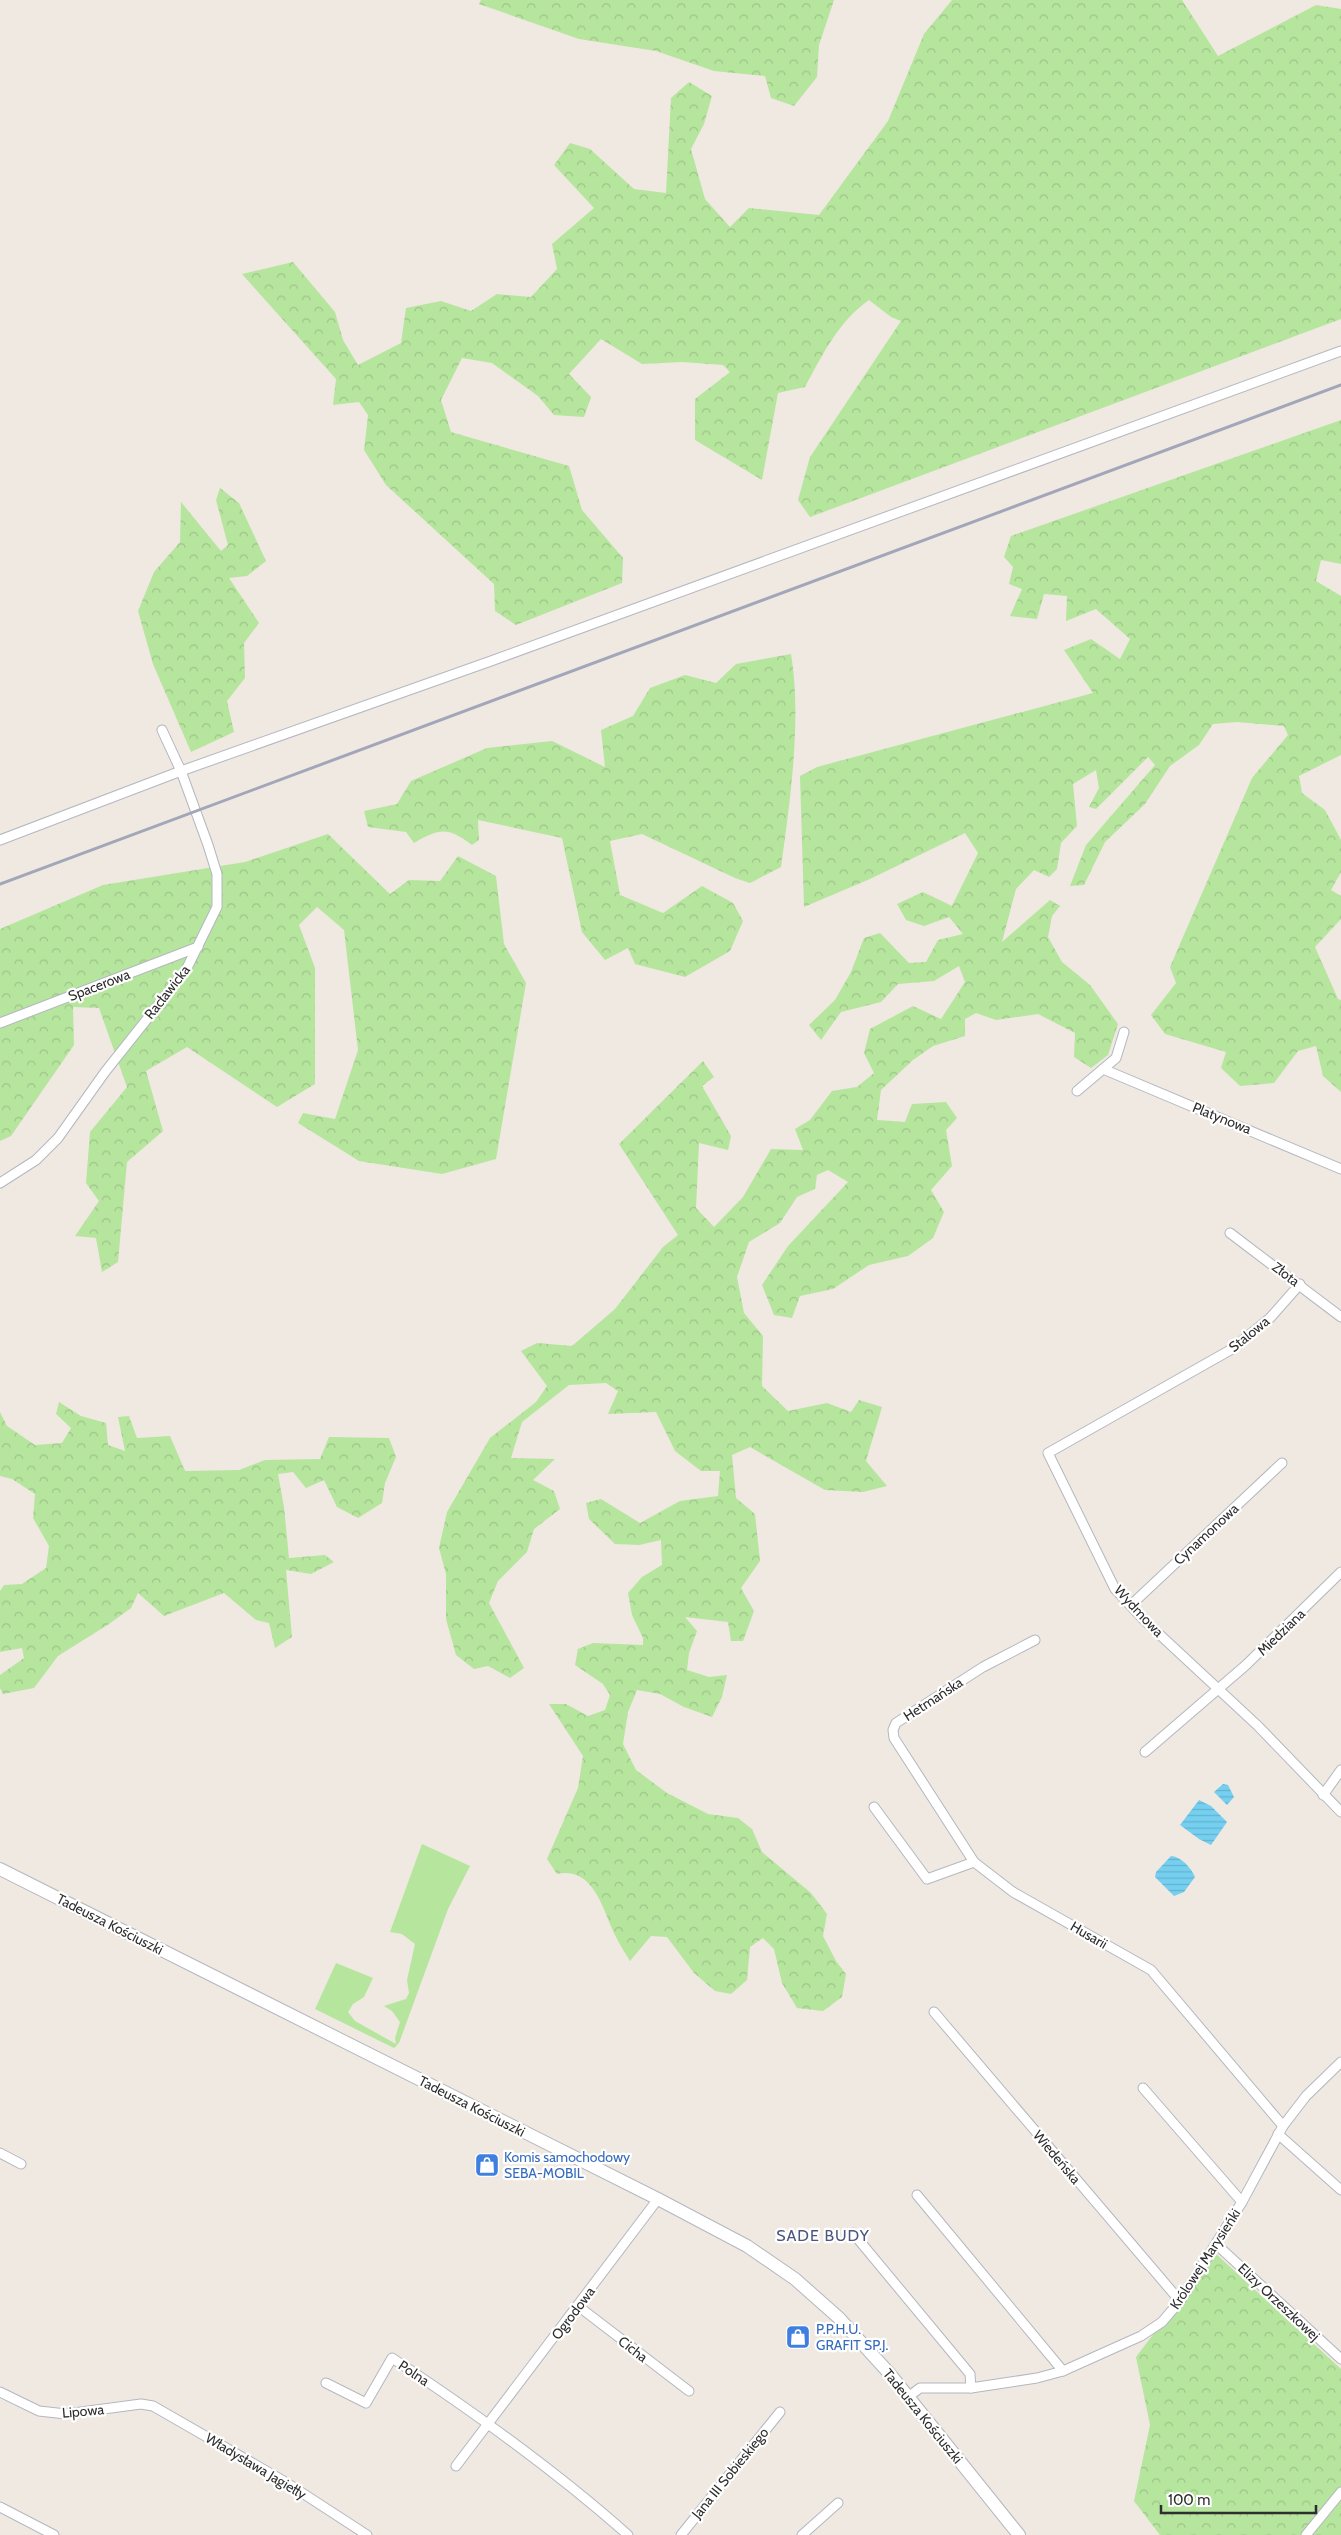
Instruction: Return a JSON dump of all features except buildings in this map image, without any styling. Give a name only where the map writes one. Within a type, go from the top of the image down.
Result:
[{"type":"main road","name":"Tadeusza Kościuszki","points":[[0,1869],[658,2199],[747,2246],[795,2279],[845,2324],[908,2397],[1019,2535]]},
{"type":"street","points":[[0,840],[181,771],[482,665],[1341,351]]},
{"type":"street","name":"Racławicka","points":[[0,1183],[36,1160],[58,1138],[105,1072],[186,970],[217,907],[217,874],[181,771],[162,730]]},
{"type":"street","name":"Spacerowa","points":[[0,1023],[198,947]]},
{"type":"street","points":[[1077,1090],[1116,1058],[1124,1032]]},
{"type":"street","name":"Platynowa","points":[[1103,1068],[1341,1168]]},
{"type":"street","name":"Złota","points":[[1230,1233],[1300,1284],[1341,1317]]},
{"type":"street","name":"Stalowa","points":[[1188,1372],[1232,1349],[1270,1318],[1300,1284]]},
{"type":"street","name":"Wydmowa","points":[[1188,1372],[1048,1453],[1115,1589],[1144,1620],[1258,1726],[1341,1812]]},
{"type":"street","name":"Cynamonowa","points":[[1131,1604],[1282,1463]]},
{"type":"street","name":"Miedziana","points":[[1145,1752],[1219,1690],[1291,1623],[1341,1572]]},
{"type":"street","name":"Hetmańska","points":[[974,1862],[894,1738],[893,1730],[896,1724],[983,1667],[1035,1640]]},
{"type":"street","points":[[1323,1795],[1341,1770]]},
{"type":"street","points":[[874,1807],[927,1879],[974,1862]]},
{"type":"street","name":"Husarii","points":[[974,1862],[1013,1892],[1151,1970],[1281,2130],[1341,2190]]},
{"type":"street","name":"Wiedeńska","points":[[934,2012],[1180,2301]]},
{"type":"street","name":"Królowej Marysieńki","points":[[908,2397],[920,2388],[971,2388],[1036,2378],[1063,2371],[1141,2336],[1162,2322],[1180,2301],[1216,2244],[1242,2202],[1281,2130],[1306,2096],[1341,2062]]},
{"type":"street","name":"Królowej Marysieńki","points":[[1143,2088],[1242,2202]]},
{"type":"street","points":[[0,2154],[21,2164]]},
{"type":"street","points":[[917,2195],[1063,2371]]},
{"type":"street","name":"Ogrodowa","points":[[488,2426],[658,2199]]},
{"type":"street","points":[[853,2233],[970,2374],[971,2388]]},
{"type":"street","name":"Elizy Orzeszkowej","points":[[1216,2244],[1341,2360]]},
{"type":"street","name":"Cicha","points":[[578,2306],[689,2391]]},
{"type":"street","name":"Polna","points":[[326,2383],[366,2403],[392,2358],[591,2502],[628,2535]]},
{"type":"street","name":"Lipowa","points":[[0,2392],[39,2411],[66,2414],[141,2404]]},
{"type":"street","name":"Władysława Jagiełły","points":[[141,2404],[152,2406],[287,2483],[367,2535]]},
{"type":"street","name":"Jana III Sobieskiego","points":[[681,2535],[780,2412]]},
{"type":"street","points":[[456,2466],[488,2426]]},
{"type":"street","points":[[1306,2535],[1341,2492]]},
{"type":"street","points":[[802,2535],[838,2503]]},
{"type":"street","points":[[0,2507],[54,2535]]},
{"type":"green space","points":[[481,0],[834,0],[819,45],[817,77],[794,106],[771,98],[765,76],[714,71],[656,51],[579,39],[479,4]]},
{"type":"green space","points":[[952,0],[1182,0],[1218,56],[1316,5],[1341,9],[1341,319],[810,517],[798,500],[810,457],[901,321],[891,317],[869,300],[848,318],[840,328],[805,387],[778,393],[762,480],[695,440],[695,399],[730,372],[723,365],[682,362],[642,364],[601,339],[569,374],[591,397],[584,417],[554,415],[538,396],[492,363],[462,358],[441,400],[451,432],[569,466],[582,510],[623,558],[622,583],[516,625],[495,611],[494,584],[386,485],[364,450],[368,415],[359,402],[333,405],[336,379],[242,274],[293,262],[335,312],[343,340],[358,365],[401,343],[406,308],[441,301],[471,311],[497,294],[531,297],[557,269],[552,244],[594,208],[554,165],[570,143],[590,149],[634,189],[666,193],[671,98],[689,82],[712,96],[704,124],[691,149],[705,199],[730,227],[749,208],[819,215],[888,121],[924,34]]},
{"type":"green space","points":[[1341,420],[1341,564],[1321,560],[1316,581],[1341,596],[1341,755],[1299,776],[1302,793],[1325,810],[1341,840],[1341,872],[1331,890],[1341,896],[1341,919],[1315,947],[1338,999],[1341,1000],[1341,1092],[1323,1076],[1316,1046],[1298,1051],[1274,1083],[1240,1086],[1221,1068],[1226,1052],[1165,1034],[1151,1015],[1176,983],[1170,967],[1252,778],[1288,735],[1284,726],[1237,722],[1213,724],[1199,745],[1170,766],[1145,804],[1105,842],[1084,885],[1070,886],[1086,845],[1155,765],[1148,757],[1096,809],[1089,807],[1099,788],[1096,770],[1073,784],[1077,826],[1061,843],[1057,869],[1049,877],[1034,870],[1016,889],[1002,942],[1050,900],[1060,906],[1052,916],[1048,937],[1062,962],[1090,985],[1118,1024],[1108,1055],[1091,1068],[1074,1057],[1075,1033],[1038,1014],[996,1020],[976,1013],[965,1019],[965,1036],[933,1046],[913,1060],[881,1090],[877,1120],[905,1122],[912,1104],[946,1102],[957,1118],[946,1130],[952,1166],[931,1190],[944,1212],[933,1238],[908,1256],[869,1265],[833,1289],[800,1296],[792,1318],[774,1315],[762,1285],[788,1246],[848,1182],[828,1170],[817,1175],[815,1189],[797,1197],[780,1223],[749,1242],[737,1277],[744,1313],[763,1336],[762,1386],[788,1411],[827,1403],[851,1412],[859,1400],[882,1407],[866,1461],[887,1486],[863,1492],[825,1490],[750,1447],[732,1455],[736,1498],[755,1514],[760,1561],[741,1588],[754,1611],[743,1641],[731,1641],[728,1622],[685,1617],[697,1631],[689,1653],[687,1670],[709,1677],[727,1675],[722,1697],[712,1717],[684,1707],[660,1694],[637,1690],[628,1712],[623,1744],[636,1770],[667,1793],[708,1814],[738,1818],[752,1829],[762,1852],[811,1893],[827,1914],[823,1936],[836,1961],[846,1974],[842,1997],[823,2011],[797,2008],[782,1983],[774,1949],[763,1938],[750,1947],[747,1980],[731,1994],[715,1991],[694,1973],[667,1937],[651,1936],[630,1961],[616,1937],[602,1904],[589,1884],[580,1877],[570,1873],[557,1874],[547,1859],[578,1788],[583,1756],[549,1704],[566,1704],[588,1716],[605,1710],[610,1695],[603,1684],[575,1665],[578,1649],[593,1643],[643,1645],[643,1638],[632,1615],[628,1593],[642,1577],[662,1565],[661,1540],[639,1545],[615,1544],[589,1519],[586,1503],[601,1499],[640,1523],[680,1501],[718,1496],[720,1471],[701,1471],[675,1451],[656,1412],[608,1414],[618,1391],[606,1383],[569,1385],[522,1422],[511,1458],[555,1459],[533,1480],[554,1491],[560,1509],[534,1529],[527,1552],[498,1581],[489,1603],[524,1668],[510,1678],[488,1666],[474,1669],[456,1655],[446,1619],[446,1574],[439,1548],[447,1512],[490,1438],[536,1402],[547,1386],[521,1351],[537,1343],[572,1346],[615,1309],[663,1247],[678,1235],[619,1144],[703,1061],[714,1077],[702,1086],[731,1136],[728,1150],[699,1143],[696,1208],[714,1227],[743,1197],[771,1149],[803,1150],[795,1129],[810,1120],[832,1091],[857,1087],[874,1073],[864,1053],[870,1029],[913,1006],[941,1019],[965,982],[959,966],[934,981],[898,984],[881,1002],[841,1012],[821,1040],[809,1025],[835,1000],[851,972],[864,938],[880,933],[909,963],[926,962],[938,940],[963,934],[949,917],[924,926],[906,920],[897,904],[923,892],[952,906],[978,853],[965,833],[870,879],[804,907],[800,776],[817,767],[1093,693],[1064,650],[1091,639],[1120,659],[1130,639],[1096,609],[1066,621],[1067,596],[1044,594],[1037,619],[1010,616],[1022,589],[1009,584],[1013,567],[1004,557],[1011,536]]},
{"type":"green space","points":[[220,488],[239,503],[266,561],[247,576],[229,578],[259,623],[244,643],[245,678],[227,701],[234,732],[191,752],[153,664],[138,611],[154,572],[180,542],[181,502],[221,551],[228,545],[216,500]]},
{"type":"green space","points":[[791,654],[795,705],[794,760],[781,867],[750,883],[735,878],[642,834],[610,841],[620,895],[663,913],[702,886],[733,903],[743,921],[730,951],[685,977],[635,964],[628,948],[605,960],[582,932],[562,838],[478,820],[479,840],[472,845],[456,835],[444,832],[431,834],[414,843],[406,832],[368,827],[364,811],[397,804],[411,781],[487,748],[552,741],[605,767],[601,730],[633,716],[650,688],[685,675],[716,683],[736,664]]},
{"type":"green space","points":[[328,834],[390,894],[409,880],[440,881],[458,856],[496,876],[504,944],[526,983],[496,1159],[442,1174],[359,1161],[298,1123],[303,1113],[335,1119],[358,1050],[344,930],[317,907],[299,925],[315,968],[315,1084],[277,1107],[187,1047],[146,1071],[163,1131],[127,1162],[118,1262],[102,1272],[96,1238],[75,1236],[99,1201],[86,1183],[90,1132],[127,1087],[99,1008],[73,1007],[74,1045],[11,1136],[0,1141],[0,929],[103,885],[245,862]]},
{"type":"green space","points":[[59,1402],[81,1416],[106,1423],[108,1445],[125,1451],[118,1417],[129,1416],[137,1438],[170,1436],[185,1471],[239,1470],[265,1460],[320,1459],[329,1437],[389,1438],[396,1457],[385,1483],[382,1503],[358,1518],[337,1507],[324,1480],[306,1488],[293,1472],[278,1474],[284,1507],[289,1558],[325,1555],[334,1562],[311,1574],[286,1570],[292,1637],[275,1648],[269,1623],[256,1620],[224,1593],[164,1616],[138,1593],[131,1608],[58,1656],[34,1688],[3,1694],[0,1688],[0,1675],[24,1658],[22,1648],[0,1652],[0,1591],[4,1585],[22,1584],[46,1568],[49,1546],[33,1518],[35,1494],[12,1479],[0,1476],[0,1412],[7,1426],[35,1445],[62,1443],[71,1428],[56,1414]]},
{"type":"green space","points":[[422,1844],[470,1866],[448,1909],[399,2043],[394,2048],[315,2009],[336,1963],[373,1978],[364,1997],[353,2004],[348,2012],[355,2021],[396,2044],[395,2038],[400,2022],[392,2011],[384,2006],[406,1999],[409,1993],[407,1980],[415,1944],[402,1934],[390,1932]]},
{"type":"green space","points":[[1215,2253],[1341,2369],[1341,2535],[1160,2535],[1134,2501],[1150,2425],[1136,2357]]},
{"type":"water","points":[[1223,1784],[1228,1785],[1234,1797],[1227,1805],[1214,1792]]},
{"type":"water","points":[[1199,1800],[1211,1806],[1227,1822],[1211,1845],[1180,1825]]},
{"type":"water","points":[[1171,1856],[1179,1858],[1186,1864],[1195,1877],[1184,1892],[1174,1896],[1155,1877],[1156,1872]]},
{"type":"railway","points":[[0,884],[1341,385]]},
{"type":"place","name":"Komis samochodowy SEBA-MOBIL","points":[[487,2165]]},
{"type":"place","name":"P.P.H.U. GRAFIT SP.J.","points":[[798,2337]]},
{"type":"district","name":"SADE BUDY","points":[[823,2235]]}]
